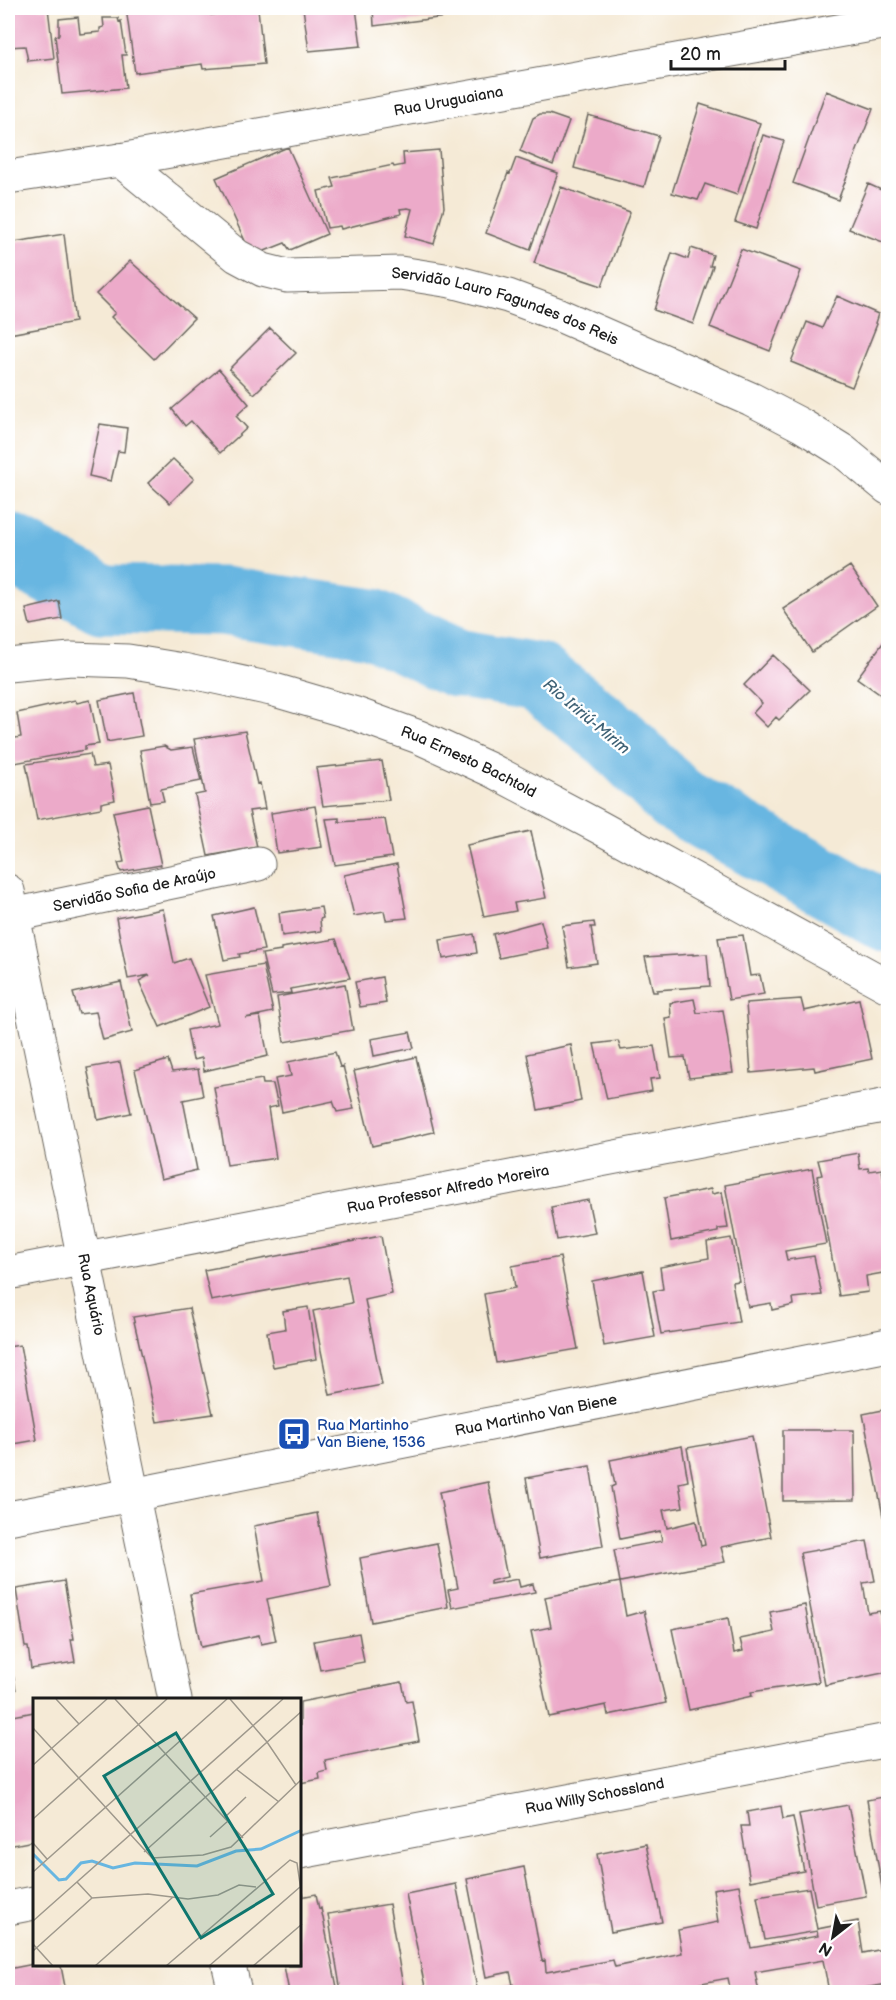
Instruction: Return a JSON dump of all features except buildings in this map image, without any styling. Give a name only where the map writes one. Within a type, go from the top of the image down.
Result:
[{"type":"street","name":"Rua Uruguaiana","points":[[8,177],[120,160],[888,22]]},
{"type":"street","name":"Servidão Lauro Fagundes dos Reis","points":[[120,160],[237,256],[263,270],[287,276],[400,273],[451,281],[508,296],[559,315],[750,399],[801,425],[843,451],[888,488]]},
{"type":"street","name":"Rua Ernesto Bachtold","points":[[8,665],[70,658],[128,661],[183,670],[271,689],[353,713],[419,737],[491,770],[599,827],[888,986]]},
{"type":"street","name":"Servidão Sofia de Araújo","points":[[10,903],[258,864]]},
{"type":"street","name":"Rua Aquário","points":[[10,903],[15,966],[83,1258],[174,1698]]},
{"type":"street","name":"Rua Professor Alfredo Moreira","points":[[8,1273],[888,1105]]},
{"type":"street","name":"Rua Martinho Van Biene","points":[[8,1518],[888,1345]]},
{"type":"street","name":"Rua Willy Schossland","points":[[302,1852],[888,1740]]},
{"type":"street","points":[[8,1908],[33,1903]]},
{"type":"street","points":[[229,1967],[235,1992]]},
{"type":"waterway","name":"Rio Iririú-Mirim","points":[[8,547],[102,599],[223,601],[372,623],[456,663],[537,677],[614,737],[676,799],[888,918]]},
{"type":"place","name":"Rua Martinho Van Biene, 1536","points":[[294,1434]]}]
